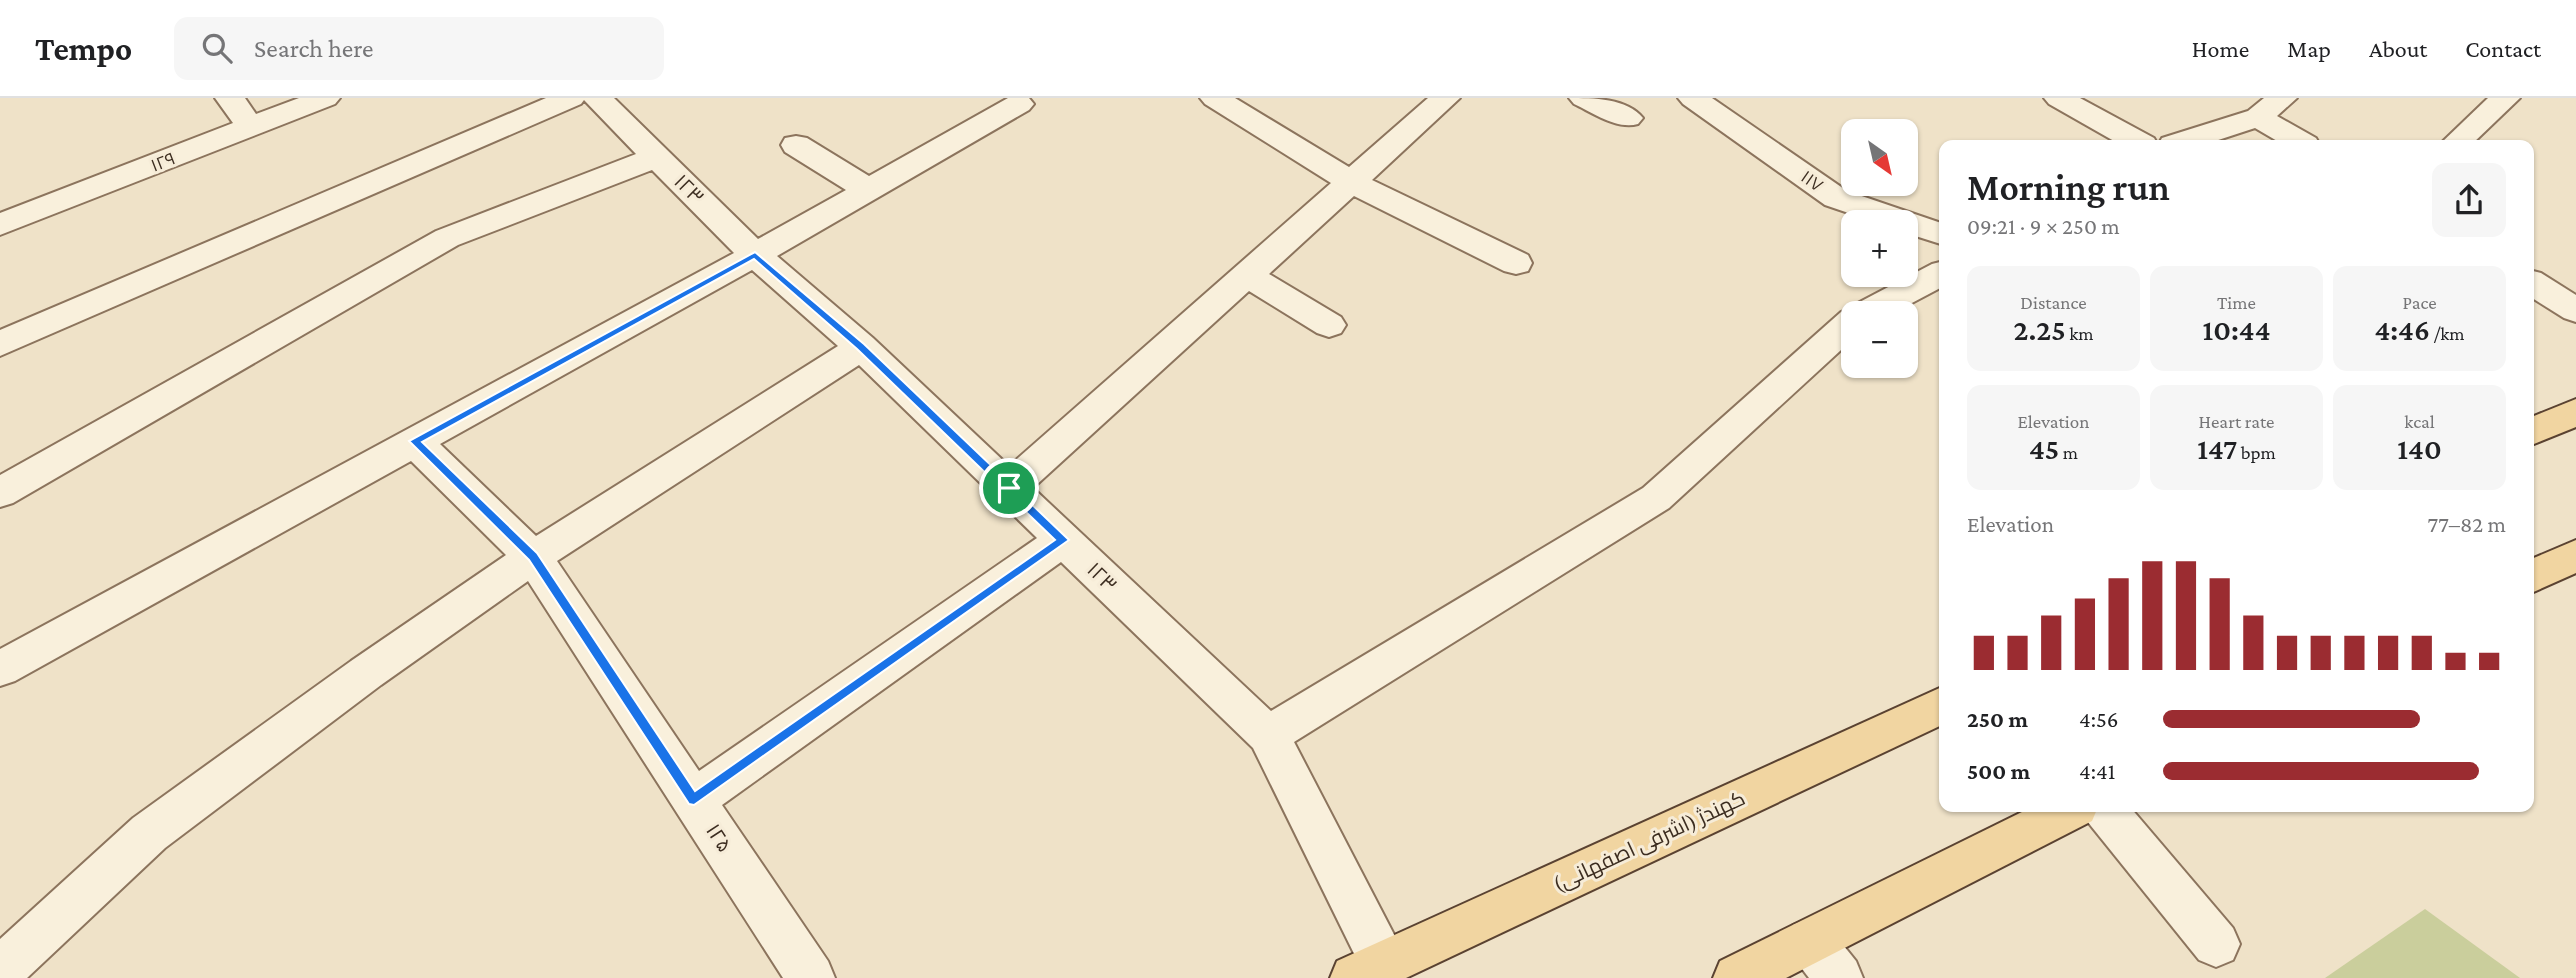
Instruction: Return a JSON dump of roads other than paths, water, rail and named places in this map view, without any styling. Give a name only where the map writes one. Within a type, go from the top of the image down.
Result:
[{"type":"main road","points":[[2534,431],[2576,412]]},
{"type":"main road","points":[[2534,576],[2576,555]]},
{"type":"main road","name":"کهندژ (اشرفی اصفهانی)","points":[[1369,971],[1939,706]]},
{"type":"main road","points":[[1737,978],[2066,812]]},
{"type":"street","points":[[230,98],[251,128]]},
{"type":"street","name":"۱۲۹","points":[[0,225],[325,98]]},
{"type":"street","points":[[0,344],[571,98]]},
{"type":"street","name":"۱۲۳","points":[[597,98],[755,255],[860,347],[1268,735],[1369,971]]},
{"type":"street","points":[[1215,98],[1351,182],[1516,263]]},
{"type":"street","points":[[1009,488],[1445,98]]},
{"type":"street","points":[[1584,98],[1628,118]]},
{"type":"street","name":"۱۱۷","points":[[1693,98],[1836,198],[1939,234]]},
{"type":"street","points":[[2059,98],[2134,140]]},
{"type":"street","points":[[2189,140],[2258,117],[2282,98]]},
{"type":"street","points":[[2460,140],[2505,98]]},
{"type":"street","points":[[0,668],[755,255],[1019,104]]},
{"type":"street","points":[[2258,117],[2297,140]]},
{"type":"street","points":[[796,145],[869,190]]},
{"type":"street","points":[[0,492],[447,238],[657,157]]},
{"type":"street","points":[[1247,275],[1329,325]]},
{"type":"street","points":[[1889,301],[1939,275]]},
{"type":"street","points":[[2534,284],[2576,310]]},
{"type":"street","points":[[1268,735],[1656,498],[1841,331]]},
{"type":"street","points":[[0,971],[149,833],[366,673],[533,557],[860,347]]},
{"type":"street","name":"۱۲۵","points":[[414,441],[533,557],[811,978]]},
{"type":"street","points":[[694,800],[1063,540]]},
{"type":"street","points":[[2107,812],[2216,944]]},
{"type":"street","points":[[1810,941],[1839,978]]}]
